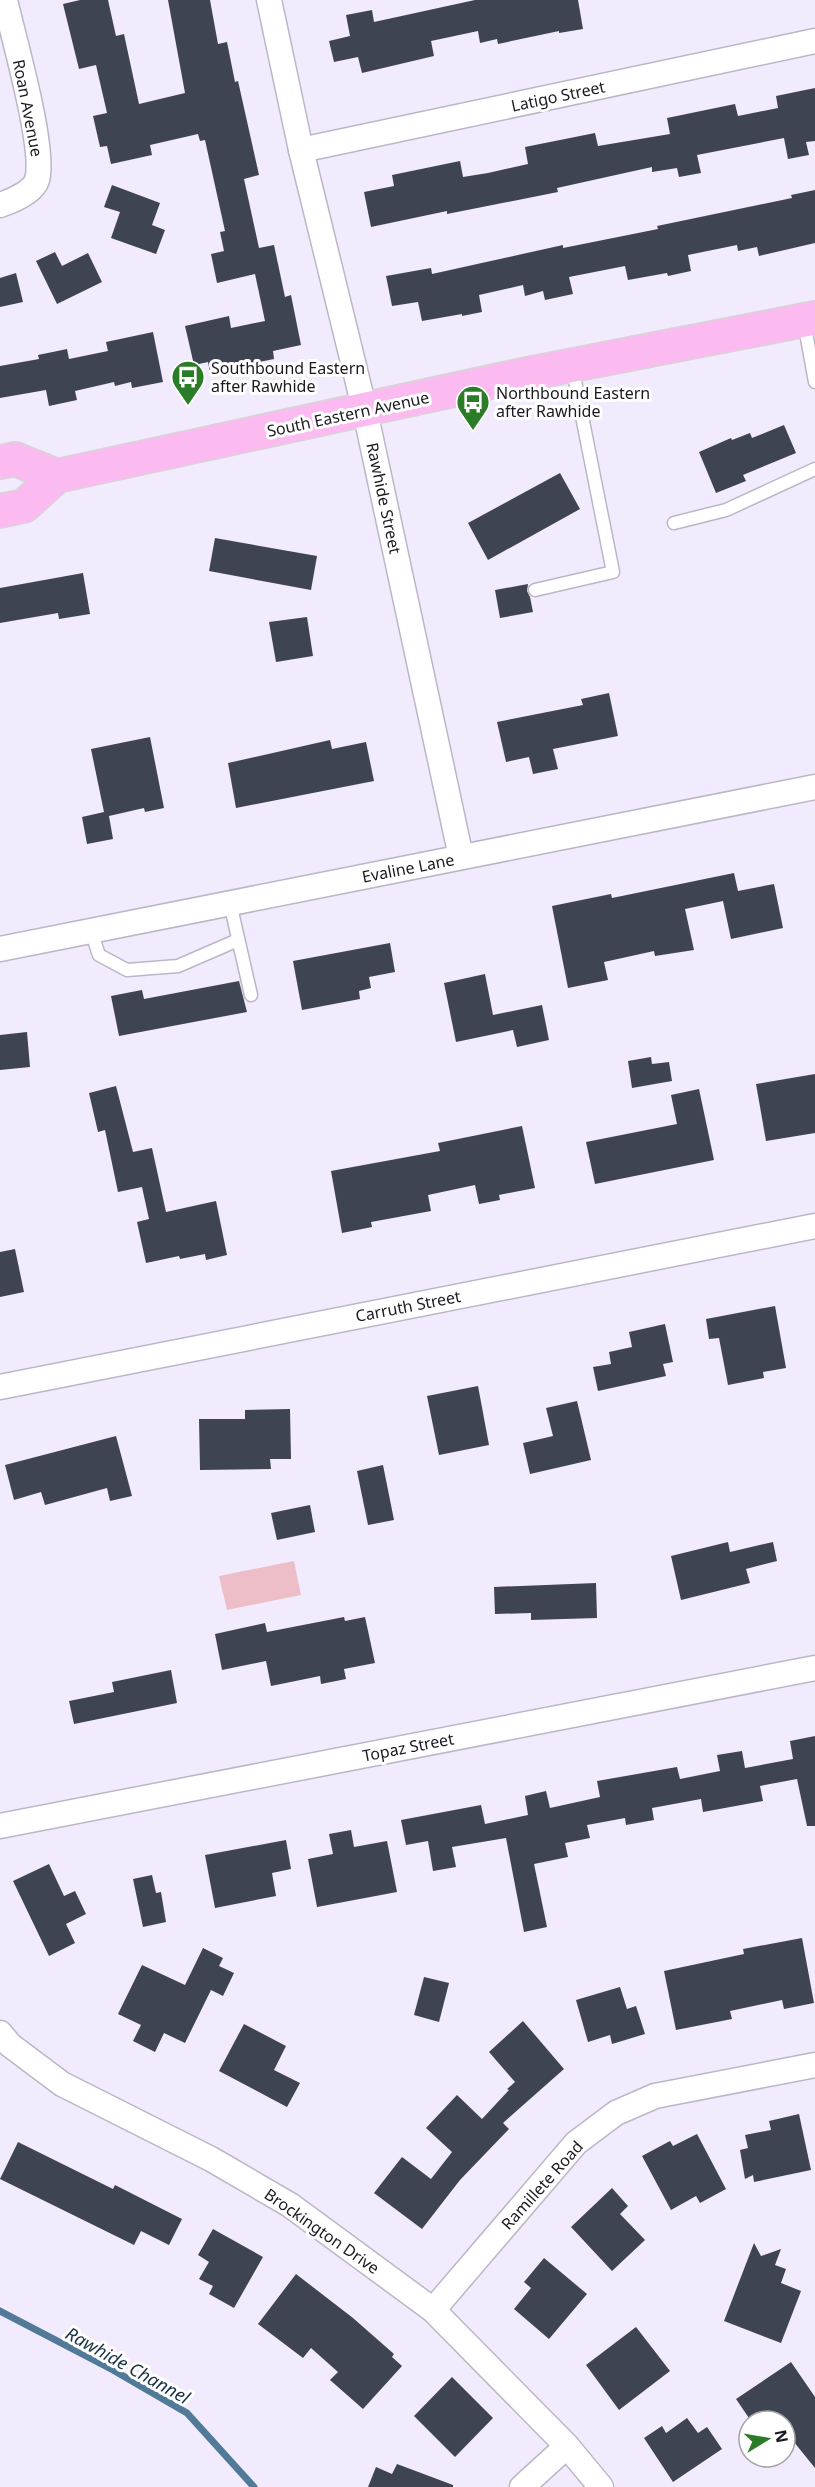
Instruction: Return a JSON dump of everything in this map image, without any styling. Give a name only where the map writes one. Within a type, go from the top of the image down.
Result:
[{"type":"main road","name":"South Eastern Avenue","points":[[57,476],[572,365],[809,319]]},
{"type":"main road","points":[[0,462],[15,459],[57,476],[24,506],[0,511]]},
{"type":"street","name":"Roan Avenue","points":[[0,204],[28,191],[36,182],[39,165],[37,141],[5,0]]},
{"type":"street","name":"Rawhide Street","points":[[268,0],[301,150],[364,411],[461,857]]},
{"type":"street","name":"Latigo Street","points":[[301,150],[815,41]]},
{"type":"street","name":"Evaline Lane","points":[[0,949],[815,787]]},
{"type":"street","name":"Carruth Street","points":[[0,1387],[815,1226]]},
{"type":"street","name":"Topaz Street","points":[[0,1826],[815,1668]]},
{"type":"street","name":"Brockington Drive","points":[[0,2033],[10,2045],[62,2084],[211,2159],[290,2205],[433,2310],[567,2446],[601,2487]]},
{"type":"street","name":"Ramillete Road","points":[[433,2310],[576,2143],[616,2113],[655,2096],[815,2065]]},
{"type":"street","points":[[522,2487],[567,2446]]},
{"type":"lane","points":[[809,319],[815,382]]},
{"type":"lane","points":[[535,590],[613,572],[572,365]]},
{"type":"lane","points":[[674,523],[726,510],[815,469]]},
{"type":"lane","points":[[230,903],[251,995]]},
{"type":"lane","points":[[91,931],[99,955],[127,970],[178,966],[238,940]]},
{"type":"shaded area","points":[[294,1561],[301,1595],[227,1610],[219,1576]]},
{"type":"building","points":[[80,0],[108,0],[116,36],[124,34],[139,104],[185,93],[168,0],[210,0],[218,44],[227,42],[235,82],[238,81],[259,175],[244,179],[259,248],[274,245],[285,297],[291,295],[301,345],[273,351],[274,359],[210,372],[208,362],[194,365],[185,326],[229,316],[231,328],[265,321],[255,274],[217,283],[211,254],[224,251],[220,232],[225,231],[205,140],[200,141],[198,134],[150,145],[152,155],[111,164],[107,146],[100,147],[93,116],[107,113],[96,65],[79,69],[63,4]]},
{"type":"building","points":[[475,0],[578,0],[583,29],[559,33],[559,31],[498,44],[497,39],[480,43],[478,31],[431,41],[434,56],[362,73],[358,57],[334,62],[329,41],[350,36],[346,15],[372,10],[374,22]]},
{"type":"building","points":[[815,88],[815,141],[806,142],[809,155],[788,159],[784,138],[697,155],[701,173],[679,177],[677,168],[652,172],[652,167],[557,188],[558,192],[371,227],[364,192],[394,186],[392,175],[460,161],[463,177],[488,173],[528,164],[525,147],[595,133],[598,146],[670,134],[667,118],[735,104],[738,116],[778,108],[776,96]]},
{"type":"building","points":[[112,185],[160,203],[152,225],[165,230],[156,254],[111,238],[120,212],[104,207]]},
{"type":"building","points":[[815,190],[815,243],[759,256],[757,247],[738,251],[737,245],[688,255],[691,271],[668,276],[667,273],[628,280],[625,266],[569,277],[573,294],[545,300],[543,291],[525,296],[523,285],[479,295],[482,312],[462,316],[462,314],[422,321],[418,302],[392,306],[386,276],[431,268],[432,274],[563,245],[563,248],[658,229],[657,226],[792,198],[791,195]]},
{"type":"building","points":[[55,252],[62,266],[88,253],[102,282],[57,304],[36,261]]},
{"type":"building","points":[[16,273],[23,302],[0,307],[0,278]]},
{"type":"building","points":[[153,332],[163,382],[132,388],[131,382],[115,386],[114,382],[75,391],[77,400],[49,406],[46,390],[0,398],[0,366],[39,359],[38,355],[67,349],[69,359],[108,351],[106,342]]},
{"type":"building","points":[[784,425],[796,453],[743,475],[746,481],[716,493],[699,452],[731,438],[732,440],[750,433],[752,438]]},
{"type":"building","points":[[560,473],[580,509],[488,560],[468,523]]},
{"type":"building","points":[[215,538],[317,556],[311,590],[209,571]]},
{"type":"building","points":[[83,573],[90,614],[59,619],[58,613],[0,623],[0,588]]},
{"type":"building","points":[[528,584],[527,591],[533,612],[500,618],[495,590]]},
{"type":"building","points":[[307,617],[313,656],[276,662],[269,622]]},
{"type":"building","points":[[609,693],[618,736],[553,749],[558,769],[533,774],[529,757],[506,762],[497,722],[583,705],[581,699]]},
{"type":"building","points":[[150,737],[164,808],[145,812],[144,808],[109,816],[113,839],[87,844],[82,817],[104,812],[91,749]]},
{"type":"building","points":[[330,740],[332,749],[366,742],[374,781],[236,808],[228,763]]},
{"type":"building","points":[[734,873],[738,891],[774,884],[783,928],[731,939],[723,901],[685,909],[694,950],[655,956],[654,951],[604,962],[608,980],[568,988],[552,906],[611,894],[612,898]]},
{"type":"building","points":[[390,943],[395,972],[369,977],[371,988],[359,991],[360,999],[302,1010],[293,961]]},
{"type":"building","points":[[485,974],[493,1015],[542,1005],[549,1040],[517,1047],[513,1030],[456,1042],[444,983]]},
{"type":"building","points":[[239,981],[247,1012],[119,1036],[111,996],[142,990],[144,999]]},
{"type":"building","points":[[27,1032],[30,1067],[0,1070],[0,1035]]},
{"type":"building","points":[[651,1057],[652,1064],[669,1062],[672,1081],[632,1088],[628,1061]]},
{"type":"building","points":[[815,1074],[815,1133],[766,1141],[756,1084]]},
{"type":"building","points":[[116,1086],[133,1152],[152,1148],[166,1212],[216,1201],[227,1255],[206,1260],[205,1254],[180,1259],[179,1256],[146,1263],[137,1222],[149,1219],[142,1187],[118,1192],[105,1130],[98,1132],[89,1093]]},
{"type":"building","points":[[699,1089],[714,1160],[595,1184],[586,1142],[677,1124],[671,1095]]},
{"type":"building","points":[[522,1126],[535,1188],[499,1195],[500,1200],[479,1204],[475,1185],[428,1195],[431,1211],[371,1222],[372,1227],[342,1233],[331,1171],[440,1151],[438,1143]]},
{"type":"building","points":[[15,1249],[24,1292],[0,1297],[0,1252]]},
{"type":"building","points":[[775,1306],[786,1368],[763,1372],[764,1378],[728,1385],[719,1338],[709,1339],[706,1319]]},
{"type":"building","points":[[665,1324],[673,1362],[663,1364],[666,1376],[598,1391],[593,1367],[611,1364],[609,1352],[632,1347],[629,1332]]},
{"type":"building","points":[[478,1386],[489,1445],[439,1455],[427,1396]]},
{"type":"building","points":[[577,1401],[591,1460],[530,1474],[523,1443],[553,1436],[546,1408]]},
{"type":"building","points":[[290,1409],[291,1459],[270,1459],[271,1469],[200,1470],[199,1419],[245,1419],[245,1410]]},
{"type":"building","points":[[116,1436],[132,1496],[110,1501],[107,1488],[45,1505],[41,1492],[14,1500],[5,1465]]},
{"type":"building","points":[[383,1465],[394,1520],[368,1525],[357,1471]]},
{"type":"building","points":[[310,1505],[315,1532],[277,1540],[271,1513]]},
{"type":"building","points":[[728,1542],[730,1552],[773,1542],[777,1561],[746,1569],[750,1583],[681,1600],[671,1556]]},
{"type":"building","points":[[596,1583],[597,1618],[531,1620],[531,1613],[495,1614],[494,1587]]},
{"type":"building","points":[[344,1617],[345,1621],[365,1617],[375,1663],[344,1669],[346,1679],[321,1684],[320,1676],[271,1686],[266,1661],[222,1670],[215,1634],[265,1623],[267,1632]]},
{"type":"building","points":[[171,1670],[177,1703],[74,1724],[69,1701],[114,1692],[112,1682]]},
{"type":"building","points":[[815,1736],[815,1826],[807,1826],[797,1779],[760,1786],[763,1801],[703,1812],[701,1799],[652,1808],[654,1820],[626,1825],[625,1818],[587,1825],[590,1838],[565,1843],[568,1857],[534,1864],[547,1927],[524,1932],[506,1838],[452,1847],[456,1867],[433,1871],[428,1841],[406,1845],[401,1820],[481,1805],[485,1824],[528,1815],[525,1796],[546,1791],[550,1808],[600,1797],[597,1781],[677,1767],[680,1779],[720,1771],[717,1755],[742,1751],[745,1768],[793,1759],[790,1741]]},
{"type":"building","points":[[351,1830],[354,1847],[387,1841],[397,1892],[317,1907],[308,1859],[333,1854],[329,1834]]},
{"type":"building","points":[[286,1840],[291,1869],[272,1873],[276,1896],[215,1908],[205,1855]]},
{"type":"building","points":[[49,1864],[64,1896],[75,1891],[86,1914],[66,1924],[75,1943],[49,1956],[13,1881]]},
{"type":"building","points":[[152,1875],[156,1893],[161,1892],[166,1922],[143,1927],[133,1879]]},
{"type":"building","points":[[802,1938],[814,2003],[784,2009],[782,2000],[730,2011],[732,2019],[676,2030],[664,1971],[744,1954],[743,1949]]},
{"type":"building","points":[[203,1948],[223,1958],[219,1966],[234,1973],[223,1996],[211,1990],[185,2043],[164,2033],[155,2052],[133,2041],[141,2025],[118,2014],[142,1965],[185,1985]]},
{"type":"building","points":[[424,1977],[449,1983],[439,2022],[414,2015]]},
{"type":"building","points":[[620,1987],[627,2009],[636,2006],[645,2034],[612,2044],[610,2035],[588,2042],[576,2000]]},
{"type":"building","points":[[523,2021],[564,2069],[503,2123],[509,2129],[460,2180],[422,2229],[374,2193],[402,2157],[431,2179],[452,2152],[426,2128],[457,2095],[482,2119],[509,2090],[507,2089],[515,2082],[489,2052]]},
{"type":"building","points":[[244,2024],[286,2046],[274,2070],[300,2083],[287,2107],[219,2071]]},
{"type":"building","points":[[799,2114],[811,2170],[754,2182],[753,2175],[745,2179],[740,2150],[748,2148],[745,2135],[771,2130],[769,2121]]},
{"type":"building","points":[[697,2134],[726,2189],[700,2203],[696,2196],[671,2210],[642,2156],[670,2141],[673,2146]]},
{"type":"building","points":[[18,2142],[113,2189],[115,2185],[182,2219],[169,2245],[141,2231],[134,2245],[0,2179]]},
{"type":"building","points":[[612,2188],[628,2206],[620,2214],[645,2240],[612,2271],[571,2227]]},
{"type":"building","points":[[213,2229],[263,2257],[234,2308],[209,2294],[213,2286],[199,2279],[209,2262],[198,2255]]},
{"type":"building","points":[[754,2243],[761,2256],[781,2249],[775,2265],[786,2269],[781,2283],[801,2291],[781,2343],[724,2321]]},
{"type":"building","points":[[544,2258],[587,2294],[549,2339],[514,2309],[531,2288],[524,2282]]},
{"type":"building","points":[[296,2274],[353,2318],[394,2354],[392,2357],[402,2366],[363,2409],[330,2380],[338,2372],[311,2348],[303,2358],[258,2324]]},
{"type":"building","points":[[636,2327],[670,2371],[619,2410],[586,2365]]},
{"type":"building","points":[[791,2362],[815,2397],[815,2468],[797,2446],[797,2409],[743,2409],[736,2399]]},
{"type":"building","points":[[452,2377],[493,2418],[455,2457],[414,2416]]},
{"type":"building","points":[[687,2418],[698,2433],[707,2427],[722,2449],[673,2482],[644,2438],[662,2426],[666,2433]]},
{"type":"building","points":[[397,2464],[453,2485],[453,2487],[368,2487],[376,2467],[392,2474]]},
{"type":"waterway","name":"Rawhide Channel","points":[[0,2311],[113,2370],[187,2413],[254,2487]]},
{"type":"place","name":"Southbound Eastern after Rawhide","points":[[188,406]]},
{"type":"place","name":"Northbound Eastern after Rawhide","points":[[473,431]]}]
